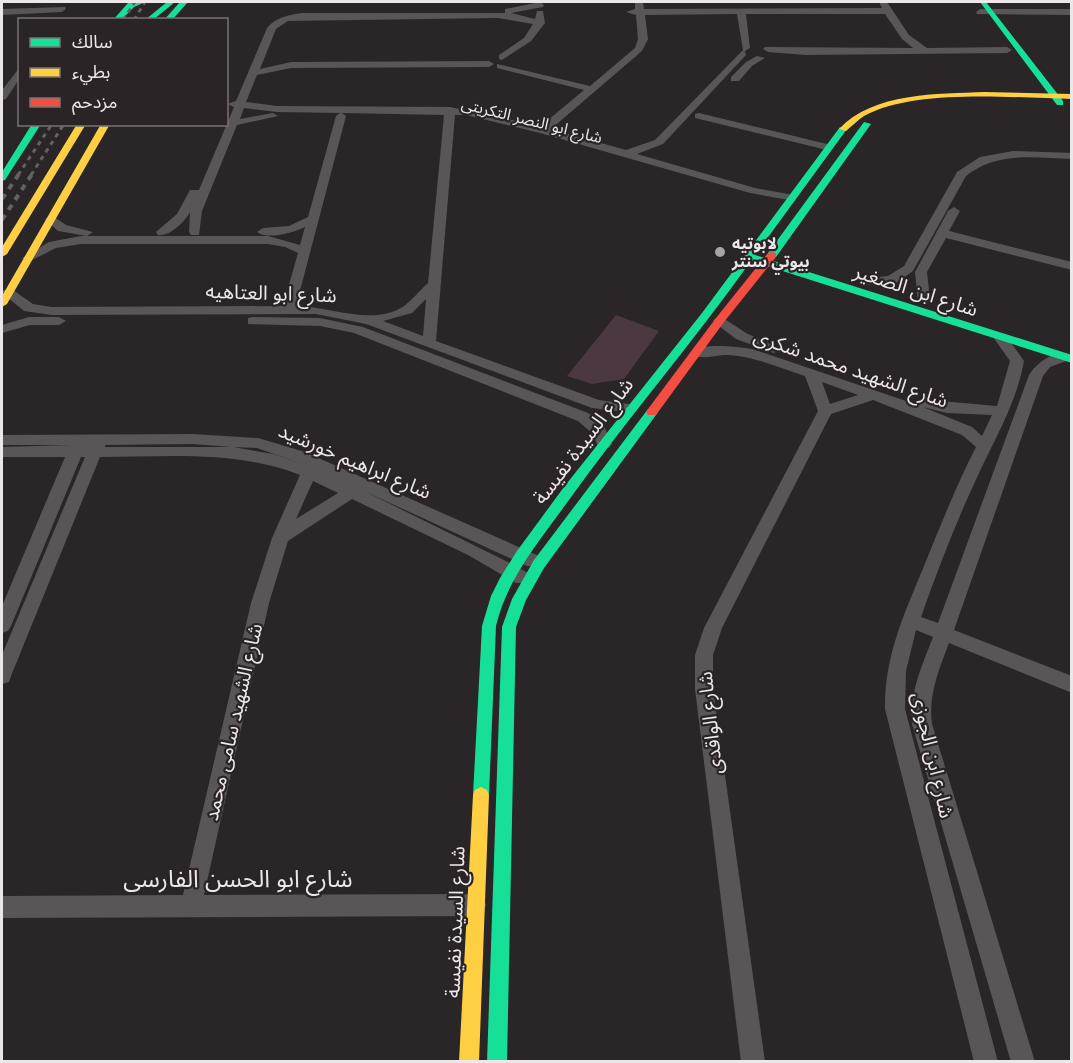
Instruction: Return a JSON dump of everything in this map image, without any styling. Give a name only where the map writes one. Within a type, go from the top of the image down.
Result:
[{"type":"main road","points":[[107,18],[117,2]]},
{"type":"main road","points":[[118,18],[131,5],[141,2]]},
{"type":"main road","points":[[147,18],[146,15],[153,3],[148,2]]},
{"type":"main road","points":[[151,18],[171,2]]},
{"type":"main road","points":[[168,18],[184,2]]},
{"type":"main road","points":[[981,7],[1007,50],[1057,100]]},
{"type":"main road","points":[[981,7],[1057,100]]},
{"type":"main road","name":"شارع السيدة نفيسة","points":[[469,1062],[489,626],[496,596],[521,556],[604,444],[753,252],[785,203],[827,147],[854,117],[891,102],[924,98],[1057,100]]},
{"type":"main road","name":"شارع السيدة نفيسة","points":[[497,1062],[507,636],[510,621],[528,582],[720,320],[770,258],[861,129],[882,113],[909,105],[1057,100]]},
{"type":"main road","points":[[2,178],[36,126]]},
{"type":"main road","points":[[2,254],[81,126]]},
{"type":"main road","points":[[5,298],[105,126]]},
{"type":"main road","name":"شارع ابن الصغير","points":[[753,252],[1000,337],[1069,354]]},
{"type":"main road","name":"شارع ابن الصغير","points":[[770,258],[866,282],[923,300],[1069,354]]},
{"type":"street","points":[[883,2],[902,35],[927,51]]},
{"type":"street","points":[[228,119],[254,73],[270,55],[274,25],[283,20],[306,16],[499,11],[540,3],[540,23],[531,37],[504,61]]},
{"type":"street","points":[[2,12],[64,5]]},
{"type":"street","points":[[56,18],[64,5]]},
{"type":"street","points":[[529,126],[589,85],[642,44],[640,6]]},
{"type":"street","points":[[543,130],[629,45],[632,34],[629,7],[741,12],[889,11]]},
{"type":"street","points":[[981,7],[1071,12]]},
{"type":"street","points":[[236,104],[264,27],[273,19],[298,12],[504,15],[540,23]]},
{"type":"street","points":[[741,12],[744,34],[757,51]]},
{"type":"street","points":[[744,34],[757,51]]},
{"type":"street","points":[[891,51],[900,46],[902,35]]},
{"type":"street","points":[[626,154],[659,142],[757,51],[1007,50]]},
{"type":"street","points":[[657,163],[757,51]]},
{"type":"street","points":[[270,55],[489,62]]},
{"type":"street","points":[[254,73],[291,65],[504,61],[589,85]]},
{"type":"street","points":[[2,97],[7,80]]},
{"type":"street","name":"شارع ابو النصر التكريتى","points":[[236,104],[277,109],[478,114],[529,126],[754,191],[785,203]]},
{"type":"street","points":[[429,343],[432,286],[449,113]]},
{"type":"street","name":"شارع ابو النصر التكريتى","points":[[228,121],[266,116],[449,113],[785,203]]},
{"type":"street","points":[[290,309],[341,116]]},
{"type":"street","points":[[699,116],[827,147]]},
{"type":"street","points":[[162,232],[178,220],[185,211],[225,126]]},
{"type":"street","points":[[195,232],[196,211],[225,126]]},
{"type":"street","points":[[923,300],[915,270],[967,168],[999,157],[1071,156]]},
{"type":"street","points":[[866,282],[891,280],[915,270],[942,233],[971,178],[982,169],[1004,164],[1071,163]]},
{"type":"street","points":[[51,219],[62,228],[80,232],[195,232],[284,231],[313,219]]},
{"type":"street","points":[[942,233],[1071,266]]},
{"type":"street","points":[[28,258],[53,245],[81,240],[268,240],[289,244],[305,252]]},
{"type":"street","points":[[369,321],[407,310],[432,286]]},
{"type":"street","name":"شارع ابو العتاهيه","points":[[5,298],[46,310],[290,309],[327,311],[369,321],[597,405],[631,408]]},
{"type":"street","name":"شارع ابو العتاهيه","points":[[2,329],[29,321],[233,320],[333,324],[358,330],[583,417],[599,430],[604,444]]},
{"type":"street","name":"شارع الشهيد محمد شكرى","points":[[720,320],[741,336],[810,373],[873,395],[933,411],[1002,411]]},
{"type":"street","name":"شارع ابن الجوزى","points":[[986,1062],[895,709],[896,676],[910,620],[954,511],[1002,411],[1017,361],[1000,337]]},
{"type":"street","name":"شارع الشهيد محمد شكرى","points":[[698,353],[743,351],[770,353],[933,411],[967,431],[984,446]]},
{"type":"street","name":"شارع ابن الجوزى","points":[[1023,1062],[922,724],[920,707],[924,687],[1036,375],[1045,364],[1069,354]]},
{"type":"street","points":[[810,373],[825,411],[873,395]]},
{"type":"street","name":"شارع الواقدى","points":[[753,1062],[704,689],[704,655],[713,628],[825,411]]},
{"type":"street","name":"شارع ابراهيم خورشيد","points":[[2,440],[78,446],[255,448],[272,459],[311,468],[539,564]]},
{"type":"street","points":[[2,626],[78,446]]},
{"type":"street","name":"شارع ابراهيم خورشيد","points":[[2,452],[78,446]]},
{"type":"street","points":[[2,676],[98,446]]},
{"type":"street","name":"شارع الشهيد سامى محمد","points":[[191,906],[260,603],[280,539],[311,468]]},
{"type":"street","points":[[280,539],[314,514],[357,489]]},
{"type":"street","name":"شارع ابراهيم خورشيد","points":[[357,489],[528,582]]},
{"type":"street","points":[[910,620],[1071,685]]},
{"type":"street","name":"شارع ابو الحسن الفارسى","points":[[2,907],[475,905]]},
{"type":"building","points":[[616,315],[659,331],[624,379],[592,384],[567,376]]},
{"type":"railway","points":[[124,18],[135,2]]},
{"type":"railway","points":[[135,18],[145,2]]},
{"type":"railway","points":[[18,175],[51,126]]},
{"type":"railway","points":[[31,175],[63,126]]},
{"type":"railway","points":[[2,199],[19,174]]},
{"type":"railway","points":[[2,220],[32,174]]},
{"type":"traffic: fast","points":[[118,18],[131,5],[141,2]]},
{"type":"traffic: fast","points":[[151,18],[171,2]]},
{"type":"traffic: fast","points":[[169,18],[184,2]]},
{"type":"traffic: fast","points":[[983,2],[1060,103]]},
{"type":"traffic: fast","points":[[772,255],[867,124]]},
{"type":"traffic: fast","points":[[2,178],[36,126]]},
{"type":"traffic: fast","points":[[481,795],[489,626],[505,582],[569,490],[706,315],[843,129]]},
{"type":"traffic: fast","points":[[753,258],[1072,359]]},
{"type":"traffic: fast","points":[[497,1062],[509,627],[519,599],[539,564],[652,412]]},
{"type":"traffic: slow","points":[[843,129],[861,115],[887,105],[917,99],[985,95],[1072,97]]},
{"type":"traffic: slow","points":[[2,254],[81,126]]},
{"type":"traffic: slow","points":[[2,304],[105,126]]},
{"type":"traffic: slow","points":[[469,1062],[481,795]]},
{"type":"traffic: jam","points":[[652,412],[720,320],[772,255]]},
{"type":"place","name":"لابوتيه بيوتي سنتر","points":[[720,252]]}]
